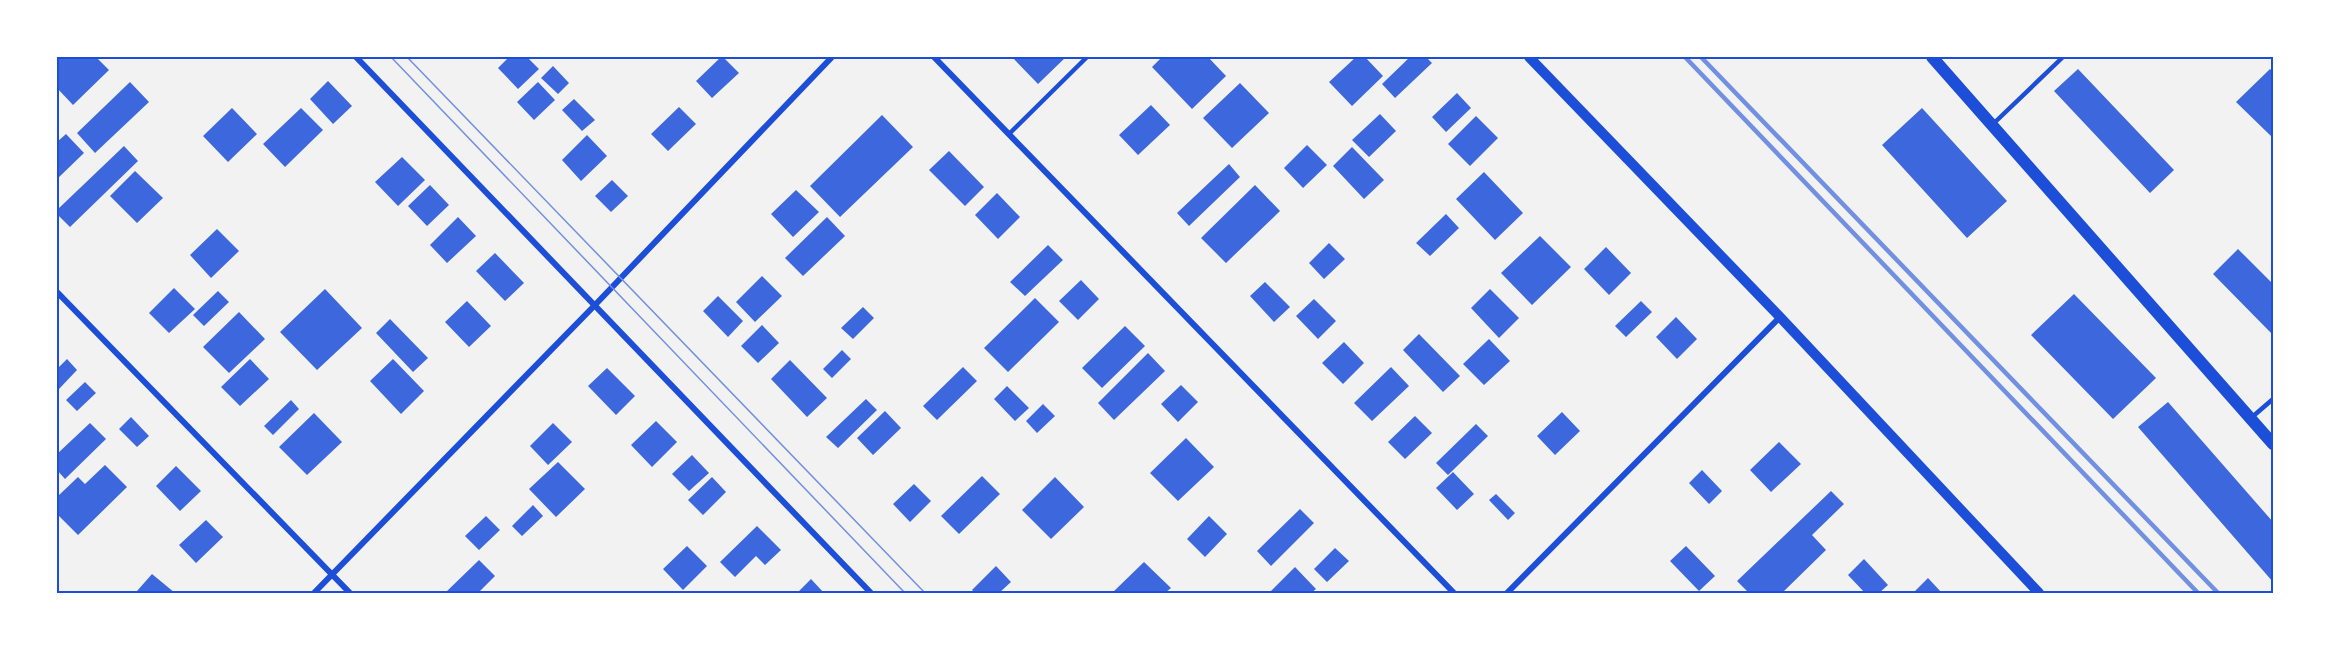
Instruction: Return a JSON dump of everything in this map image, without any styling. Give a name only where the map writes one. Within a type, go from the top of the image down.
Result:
[{"type":"main road","points":[[1932,57],[2273,444]]},
{"type":"street","points":[[356,57],[871,593]]},
{"type":"street","points":[[314,593],[595,305],[832,57]]},
{"type":"street","points":[[934,57],[1454,593]]},
{"type":"street","points":[[1529,57],[1780,317],[2039,593]]},
{"type":"street","points":[[57,292],[351,593]]},
{"type":"street","points":[[1507,593],[1780,317]]},
{"type":"lane","points":[[1009,134],[1087,57]]},
{"type":"lane","points":[[1992,125],[2063,57]]},
{"type":"lane","points":[[2251,418],[2273,399]]},
{"type":"building","points":[[57,57],[96,57],[109,70],[73,105],[57,88]]},
{"type":"building","points":[[509,57],[527,57],[539,69],[518,89],[498,68]]},
{"type":"building","points":[[721,57],[739,73],[712,98],[696,81]]},
{"type":"building","points":[[1012,57],[1066,57],[1038,84]]},
{"type":"building","points":[[1162,57],[1208,57],[1226,76],[1192,109],[1152,67]]},
{"type":"building","points":[[1356,57],[1365,57],[1383,76],[1352,106],[1329,82]]},
{"type":"building","points":[[1410,57],[1426,57],[1432,63],[1395,98],[1382,84]]},
{"type":"building","points":[[553,66],[569,83],[558,94],[541,78]]},
{"type":"building","points":[[2078,69],[2174,170],[2150,193],[2054,91]]},
{"type":"building","points":[[2270,69],[2273,72],[2273,138],[2236,102]]},
{"type":"building","points":[[328,81],[352,106],[333,124],[310,99]]},
{"type":"building","points":[[130,82],[149,102],[95,153],[77,133]]},
{"type":"building","points":[[538,82],[555,100],[534,120],[517,102]]},
{"type":"building","points":[[1240,83],[1269,113],[1232,148],[1203,118]]},
{"type":"building","points":[[1457,93],[1471,108],[1446,132],[1432,117]]},
{"type":"building","points":[[574,99],[595,120],[582,131],[562,110]]},
{"type":"building","points":[[1151,105],[1170,125],[1138,155],[1119,135]]},
{"type":"building","points":[[679,107],[696,124],[668,151],[651,134]]},
{"type":"building","points":[[232,108],[257,134],[228,162],[203,136]]},
{"type":"building","points":[[301,108],[323,130],[285,167],[263,144]]},
{"type":"building","points":[[1922,108],[2007,201],[1967,238],[1882,145]]},
{"type":"building","points":[[1380,114],[1396,131],[1369,157],[1352,140]]},
{"type":"building","points":[[882,115],[913,147],[840,217],[810,186]]},
{"type":"building","points":[[1476,116],[1498,138],[1470,166],[1448,144]]},
{"type":"building","points":[[66,134],[84,153],[57,179],[57,142]]},
{"type":"building","points":[[587,135],[607,156],[581,181],[562,160]]},
{"type":"building","points":[[1307,145],[1327,165],[1303,188],[1284,168]]},
{"type":"building","points":[[124,146],[138,161],[70,227],[57,214],[57,210]]},
{"type":"building","points":[[1352,147],[1384,180],[1364,199],[1333,166]]},
{"type":"building","points":[[949,151],[984,187],[965,206],[929,170]]},
{"type":"building","points":[[402,157],[425,180],[398,206],[375,182]]},
{"type":"building","points":[[1229,164],[1240,177],[1189,226],[1177,213]]},
{"type":"building","points":[[135,171],[163,198],[137,223],[110,196]]},
{"type":"building","points":[[1484,172],[1523,213],[1495,240],[1456,199]]},
{"type":"building","points":[[612,180],[628,196],[611,212],[595,196]]},
{"type":"building","points":[[430,185],[449,205],[427,226],[408,206]]},
{"type":"building","points":[[1255,185],[1280,211],[1226,263],[1201,238]]},
{"type":"building","points":[[796,190],[819,212],[793,237],[771,214]]},
{"type":"building","points":[[997,193],[1020,217],[998,239],[975,215]]},
{"type":"building","points":[[1446,214],[1459,228],[1430,256],[1416,243]]},
{"type":"building","points":[[458,217],[476,236],[447,263],[430,245]]},
{"type":"building","points":[[827,217],[845,236],[803,276],[785,258]]},
{"type":"building","points":[[217,229],[239,251],[211,278],[190,255]]},
{"type":"building","points":[[1540,236],[1571,267],[1532,305],[1501,273]]},
{"type":"building","points":[[1329,243],[1345,259],[1324,279],[1309,263]]},
{"type":"building","points":[[1048,245],[1063,260],[1025,296],[1010,282]]},
{"type":"building","points":[[1606,247],[1631,273],[1609,295],[1584,269]]},
{"type":"building","points":[[2238,249],[2273,284],[2273,335],[2213,274]]},
{"type":"building","points":[[495,253],[524,283],[505,301],[476,271]]},
{"type":"building","points":[[762,276],[782,296],[755,322],[736,302]]},
{"type":"building","points":[[1081,280],[1099,299],[1078,320],[1059,301]]},
{"type":"building","points":[[1265,282],[1290,307],[1274,322],[1250,296]]},
{"type":"building","points":[[174,288],[195,309],[169,333],[149,313]]},
{"type":"building","points":[[325,289],[362,328],[317,370],[280,332]]},
{"type":"building","points":[[1490,289],[1519,318],[1499,338],[1471,308]]},
{"type":"building","points":[[218,291],[229,302],[204,326],[193,315]]},
{"type":"building","points":[[2074,294],[2156,378],[2113,419],[2031,335]]},
{"type":"building","points":[[718,296],[743,321],[728,337],[703,311]]},
{"type":"building","points":[[1035,298],[1059,322],[1008,372],[984,348]]},
{"type":"building","points":[[1314,299],[1336,321],[1318,339],[1296,316]]},
{"type":"building","points":[[467,301],[491,326],[469,347],[445,322]]},
{"type":"building","points":[[1641,301],[1652,312],[1626,337],[1615,326]]},
{"type":"building","points":[[863,307],[874,318],[853,339],[841,328]]},
{"type":"building","points":[[239,312],[265,339],[229,373],[203,347]]},
{"type":"building","points":[[1676,317],[1697,339],[1677,359],[1656,337]]},
{"type":"building","points":[[390,319],[428,358],[413,372],[376,333]]},
{"type":"building","points":[[762,325],[779,343],[758,363],[741,346]]},
{"type":"building","points":[[1125,326],[1145,346],[1102,388],[1082,368]]},
{"type":"building","points":[[1419,334],[1460,376],[1443,392],[1403,350]]},
{"type":"building","points":[[1489,339],[1510,361],[1484,385],[1463,364]]},
{"type":"building","points":[[1344,342],[1364,363],[1343,384],[1322,363]]},
{"type":"building","points":[[842,350],[851,359],[832,378],[823,369]]},
{"type":"building","points":[[1148,353],[1165,371],[1114,420],[1098,403]]},
{"type":"building","points":[[67,359],[77,370],[59,389],[57,369]]},
{"type":"building","points":[[250,359],[269,379],[240,406],[221,387]]},
{"type":"building","points":[[393,359],[424,391],[401,414],[370,381]]},
{"type":"building","points":[[790,360],[827,398],[807,417],[771,379]]},
{"type":"building","points":[[963,367],[977,381],[937,420],[923,406]]},
{"type":"building","points":[[1391,367],[1409,386],[1372,421],[1354,403]]},
{"type":"building","points":[[607,368],[635,396],[616,415],[588,386]]},
{"type":"building","points":[[85,382],[96,393],[77,411],[66,400]]},
{"type":"building","points":[[1181,385],[1198,402],[1178,422],[1161,404]]},
{"type":"building","points":[[1007,386],[1029,408],[1015,421],[994,399]]},
{"type":"building","points":[[866,399],[877,410],[838,448],[826,437]]},
{"type":"building","points":[[291,400],[299,409],[273,435],[264,426]]},
{"type":"building","points":[[2168,402],[2273,522],[2273,582],[2138,427]]},
{"type":"building","points":[[1043,404],[1055,416],[1037,433],[1026,421]]},
{"type":"building","points":[[885,411],[901,428],[873,455],[857,438]]},
{"type":"building","points":[[1562,412],[1580,431],[1555,455],[1537,436]]},
{"type":"building","points":[[314,413],[342,442],[307,475],[279,447]]},
{"type":"building","points":[[1415,416],[1432,433],[1405,459],[1388,442]]},
{"type":"building","points":[[131,417],[149,436],[137,447],[119,429]]},
{"type":"building","points":[[656,421],[677,442],[652,467],[631,445]]},
{"type":"building","points":[[90,423],[106,439],[65,479],[57,470],[57,454]]},
{"type":"building","points":[[553,423],[572,442],[548,465],[530,446]]},
{"type":"building","points":[[1476,424],[1488,436],[1448,475],[1436,463]]},
{"type":"building","points":[[1186,438],[1214,467],[1178,501],[1150,473]]},
{"type":"building","points":[[1779,442],[1801,464],[1771,492],[1750,470]]},
{"type":"building","points":[[692,455],[709,473],[689,491],[672,474]]},
{"type":"building","points":[[558,462],[585,489],[556,517],[529,489]]},
{"type":"building","points":[[105,465],[127,487],[78,535],[57,514],[57,497],[78,477],[85,484]]},
{"type":"building","points":[[176,466],[201,491],[180,511],[156,486]]},
{"type":"building","points":[[1702,470],[1722,491],[1709,504],[1689,483]]},
{"type":"building","points":[[1453,472],[1474,494],[1457,510],[1436,488]]},
{"type":"building","points":[[982,476],[1000,494],[959,534],[941,516]]},
{"type":"building","points":[[712,477],[726,492],[703,515],[688,500]]},
{"type":"building","points":[[1055,477],[1084,507],[1051,539],[1022,510]]},
{"type":"building","points":[[914,484],[931,501],[910,522],[893,504]]},
{"type":"building","points":[[1831,491],[1844,504],[1812,535],[1826,550],[1782,593],[1749,593],[1737,581]]},
{"type":"building","points":[[1496,494],[1515,513],[1508,520],[1489,500]]},
{"type":"building","points":[[533,505],[543,516],[522,536],[512,526]]},
{"type":"building","points":[[1300,509],[1314,523],[1271,566],[1257,551]]},
{"type":"building","points":[[486,516],[500,530],[479,550],[465,536]]},
{"type":"building","points":[[1209,516],[1227,534],[1205,557],[1187,539]]},
{"type":"building","points":[[206,520],[223,537],[196,563],[179,545]]},
{"type":"building","points":[[757,526],[781,550],[765,565],[756,556],[735,577],[720,562]]},
{"type":"building","points":[[687,546],[707,566],[683,590],[663,569]]},
{"type":"building","points":[[1686,546],[1715,576],[1699,591],[1670,561]]},
{"type":"building","points":[[1335,548],[1349,561],[1327,582],[1314,569]]},
{"type":"building","points":[[1864,559],[1888,585],[1879,593],[1865,593],[1848,575]]},
{"type":"building","points":[[479,560],[495,576],[478,593],[445,593]]},
{"type":"building","points":[[1144,562],[1171,588],[1165,593],[1112,593]]},
{"type":"building","points":[[996,566],[1011,582],[999,593],[975,593],[972,590]]},
{"type":"building","points":[[1295,567],[1316,589],[1311,593],[1269,593]]},
{"type":"building","points":[[152,574],[175,593],[140,593],[137,591]]},
{"type":"building","points":[[1928,578],[1942,593],[1913,593]]},
{"type":"building","points":[[811,579],[824,593],[797,593]]},
{"type":"tram line","points":[[391,57],[905,593]]},
{"type":"tram line","points":[[407,57],[925,593]]},
{"type":"railway","points":[[1685,57],[2198,593]]},
{"type":"railway","points":[[1701,57],[2218,593]]}]
